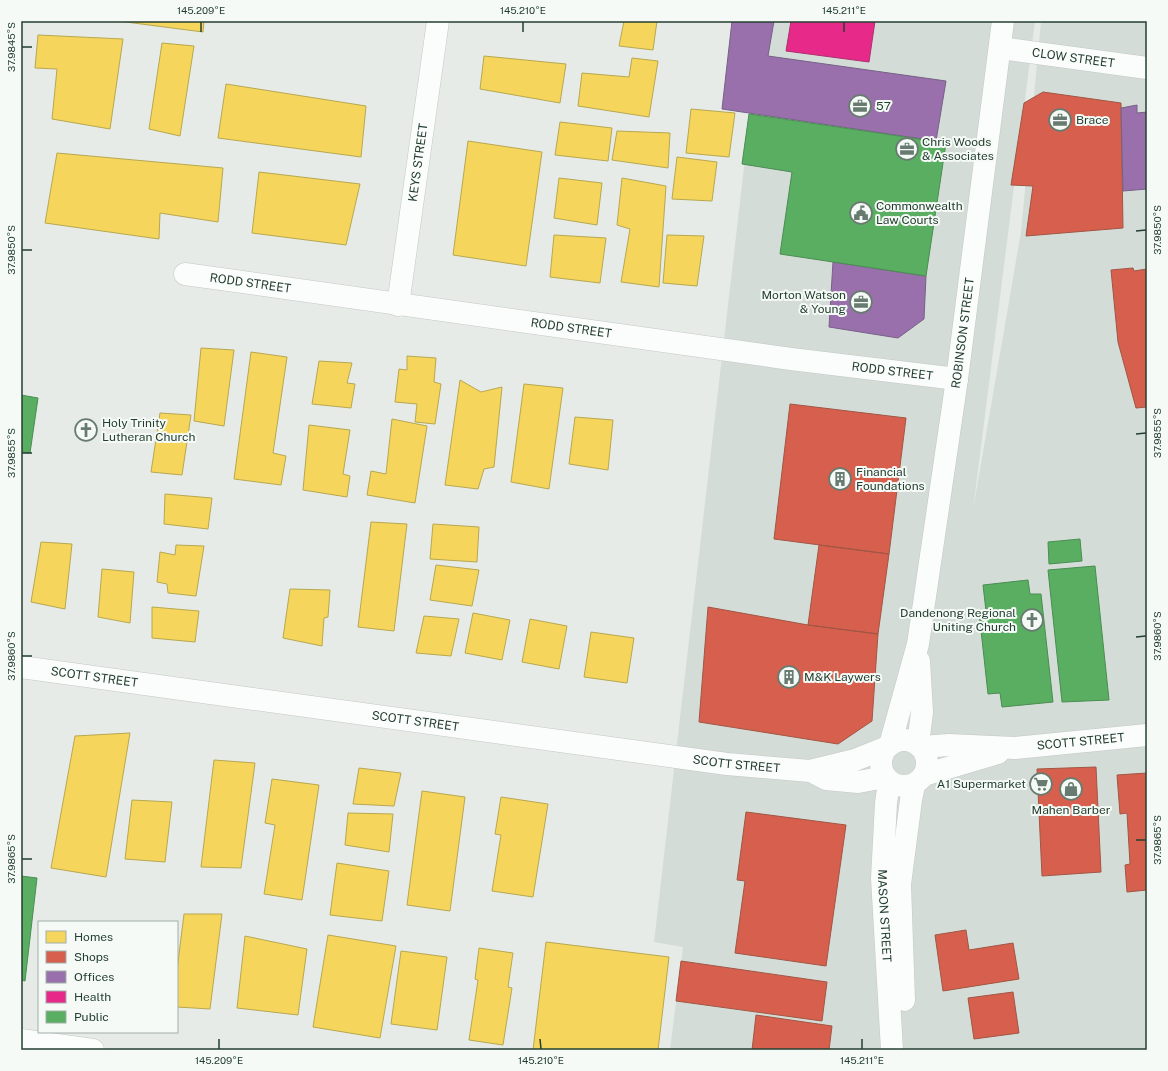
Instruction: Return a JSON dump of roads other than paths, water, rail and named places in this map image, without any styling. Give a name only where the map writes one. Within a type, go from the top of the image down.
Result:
[{"type":"street","name":"KEYS STREET","points":[[398,305],[438,21]]},
{"type":"street","name":"ROBINSON STREET","points":[[888,746],[918,644],[957,380],[1004,21]]},
{"type":"street","name":"CLOW STREET","points":[[1000,48],[1147,68]]},
{"type":"street","name":"RODD STREET","points":[[185,274],[398,305],[957,380]]},
{"type":"street","name":"ROBINSON STREET","points":[[918,644],[922,712],[920,746]]},
{"type":"street","name":"SCOTT STREET","points":[[21,667],[727,764],[810,771],[855,760],[888,746]]},
{"type":"street","name":"SCOTT STREET","points":[[920,746],[949,745],[1015,748],[1147,735]]},
{"type":"street","points":[[901,740],[913,742],[920,746],[927,758],[927,769],[919,780],[901,787],[887,780],[882,772],[880,760],[888,746],[901,740]]},
{"type":"street","name":"SCOTT STREET","points":[[919,780],[1015,748]]},
{"type":"street","name":"SCOTT STREET","points":[[810,771],[826,779],[858,782],[887,780]]},
{"type":"street","name":"MASON STREET","points":[[887,780],[882,878],[892,1050]]},
{"type":"street","name":"MASON STREET","points":[[905,1050],[900,884],[911,800],[919,780]]},
{"type":"street","points":[[21,1040],[93,1050]]},
{"type":"place","name":"57","points":[[860,106]]},
{"type":"place","name":"Brace","points":[[1060,120]]},
{"type":"place","name":"Chris Woods & Associates","points":[[907,149]]},
{"type":"place","name":"Commonwealth Law Courts","points":[[861,213]]},
{"type":"place","name":"Morton Watson & Young","points":[[861,302]]},
{"type":"place","name":"Holy Trinity Lutheran Church","points":[[86,430]]},
{"type":"place","name":"Financial Foundations","points":[[840,479]]},
{"type":"place","name":"Dandenong Regional Uniting Church","points":[[1032,620]]},
{"type":"place","name":"M&K Laywers","points":[[789,677]]},
{"type":"place","name":"A1 Supermarket","points":[[1041,784]]},
{"type":"place","name":"Mahen Barber","points":[[1071,789]]}]
